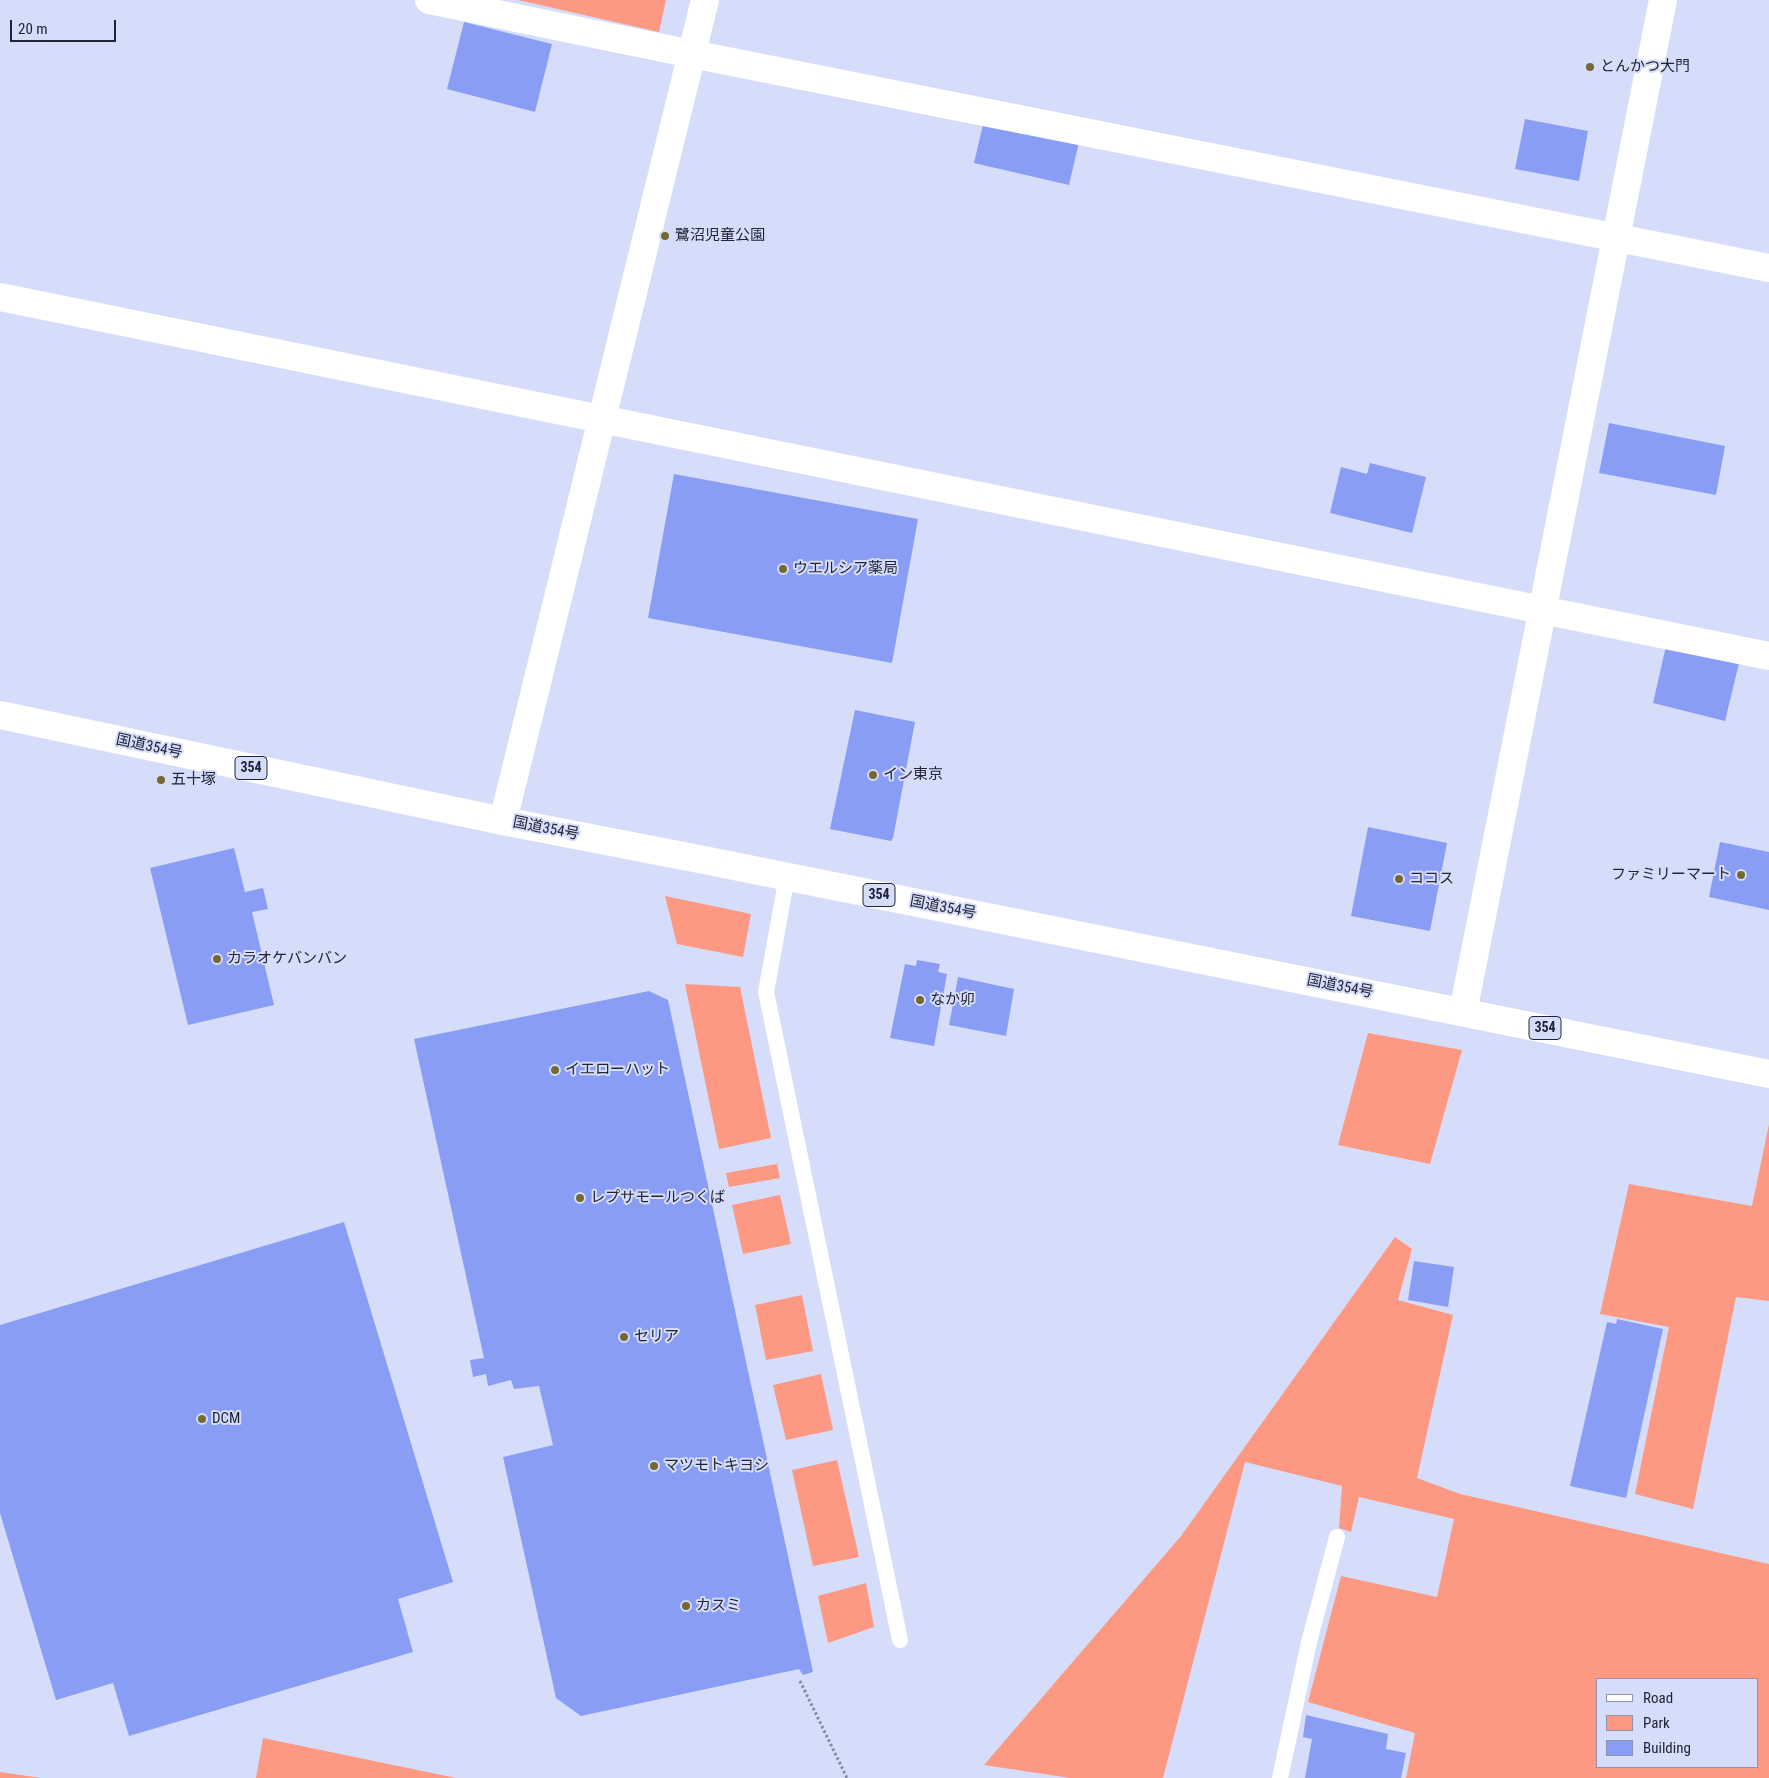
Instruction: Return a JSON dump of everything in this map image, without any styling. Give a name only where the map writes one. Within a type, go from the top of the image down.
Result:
[{"type":"main road","points":[[502,821],[705,0]]},
{"type":"main road","points":[[1463,1012],[1663,0]]},
{"type":"main road","points":[[438,1],[692,54],[1769,268]]},
{"type":"main road","points":[[0,297],[1769,656]]},
{"type":"main road","name":"国道354号","points":[[0,715],[502,821],[787,876],[1769,1074]]},
{"type":"lane","points":[[787,876],[766,992],[900,1640]]},
{"type":"lane","points":[[1280,1778],[1309,1642],[1337,1538]]},
{"type":"path","points":[[800,1681],[847,1778]]},
{"type":"green space","points":[[518,0],[666,0],[659,32]]},
{"type":"green space","points":[[665,896],[751,914],[743,957],[677,944]]},
{"type":"green space","points":[[685,984],[740,987],[771,1138],[719,1149]]},
{"type":"green space","points":[[1368,1033],[1462,1050],[1430,1164],[1338,1145]]},
{"type":"green space","points":[[1769,1124],[1769,1301],[1736,1297],[1693,1509],[1635,1494],[1669,1327],[1600,1314],[1629,1184],[1752,1206]]},
{"type":"green space","points":[[777,1164],[780,1178],[729,1187],[726,1173]]},
{"type":"green space","points":[[780,1195],[791,1244],[743,1254],[732,1205]]},
{"type":"green space","points":[[1395,1237],[1412,1249],[1398,1300],[1453,1315],[1417,1478],[1460,1494],[1769,1564],[1769,1778],[1406,1778],[1415,1733],[1308,1702],[1341,1576],[1437,1597],[1454,1519],[1359,1497],[1351,1532],[1339,1528],[1342,1486],[1245,1462],[1163,1778],[1070,1778],[984,1765],[1181,1536]]},
{"type":"green space","points":[[802,1295],[813,1351],[766,1360],[755,1305]]},
{"type":"green space","points":[[821,1374],[833,1430],[786,1440],[773,1385]]},
{"type":"green space","points":[[837,1460],[859,1557],[813,1566],[792,1470]]},
{"type":"green space","points":[[866,1583],[874,1627],[828,1643],[818,1596]]},
{"type":"green space","points":[[263,1738],[456,1778],[256,1778]]},
{"type":"green space","points":[[0,1772],[41,1778],[0,1778]]},
{"type":"building","points":[[464,22],[552,44],[535,112],[447,89]]},
{"type":"building","points":[[1525,119],[1588,131],[1579,181],[1515,169]]},
{"type":"building","points":[[984,120],[1079,142],[1069,185],[974,163]]},
{"type":"building","points":[[1609,423],[1725,446],[1716,495],[1599,473]]},
{"type":"building","points":[[1370,463],[1426,477],[1412,533],[1330,513],[1341,467],[1367,474]]},
{"type":"building","name":"ウエルシア薬局","points":[[674,474],[918,519],[892,663],[648,618]]},
{"type":"building","points":[[1666,646],[1739,663],[1725,721],[1653,703]]},
{"type":"building","name":"イン東京","points":[[855,710],[915,722],[891,841],[830,829]]},
{"type":"building","name":"ココス","points":[[1368,827],[1447,843],[1430,931],[1351,916]]},
{"type":"building","name":"ファミリーマート","points":[[1720,842],[1769,852],[1769,910],[1709,897]]},
{"type":"building","name":"カラオケバンバン","points":[[234,848],[245,892],[263,888],[268,909],[252,912],[274,1005],[188,1025],[150,868]]},
{"type":"building","name":"なか卯","points":[[917,960],[940,964],[938,972],[947,974],[934,1046],[890,1038],[905,964],[916,966]]},
{"type":"building","points":[[958,977],[1014,989],[1006,1036],[949,1025]]},
{"type":"building","name":"レプサモールつくば","points":[[649,991],[668,1000],[813,1672],[803,1675],[799,1669],[581,1716],[556,1698],[503,1457],[553,1445],[539,1386],[514,1389],[511,1380],[488,1386],[486,1374],[473,1377],[470,1360],[484,1358],[414,1039]]},
{"type":"building","name":"DCM","points":[[344,1222],[453,1582],[398,1599],[413,1652],[129,1736],[113,1683],[56,1700],[0,1513],[0,1325]]},
{"type":"building","points":[[1414,1261],[1454,1267],[1448,1307],[1408,1300]]},
{"type":"building","points":[[1617,1319],[1663,1329],[1626,1498],[1570,1486],[1607,1322],[1616,1324]]},
{"type":"building","points":[[1306,1715],[1388,1734],[1386,1749],[1406,1753],[1401,1778],[1305,1778],[1312,1739],[1303,1737]]},
{"type":"place","name":"とんかつ大門","points":[[1590,67]]},
{"type":"place","name":"鷺沼児童公園","points":[[665,236]]},
{"type":"place","name":"ウエルシア薬局","points":[[783,569]]},
{"type":"place","name":"イン東京","points":[[873,775]]},
{"type":"place","name":"五十塚","points":[[161,780]]},
{"type":"place","name":"ファミリーマート","points":[[1741,875]]},
{"type":"place","name":"ココス","points":[[1399,879]]},
{"type":"place","name":"カラオケバンバン","points":[[217,959]]},
{"type":"place","name":"なか卯","points":[[920,1000]]},
{"type":"place","name":"イエローハット","points":[[555,1070]]},
{"type":"place","name":"レプサモールつくば","points":[[580,1198]]},
{"type":"place","name":"セリア","points":[[624,1337]]},
{"type":"place","name":"DCM","points":[[202,1419]]},
{"type":"place","name":"マツモトキヨシ","points":[[654,1466]]},
{"type":"place","name":"カスミ","points":[[686,1606]]}]
